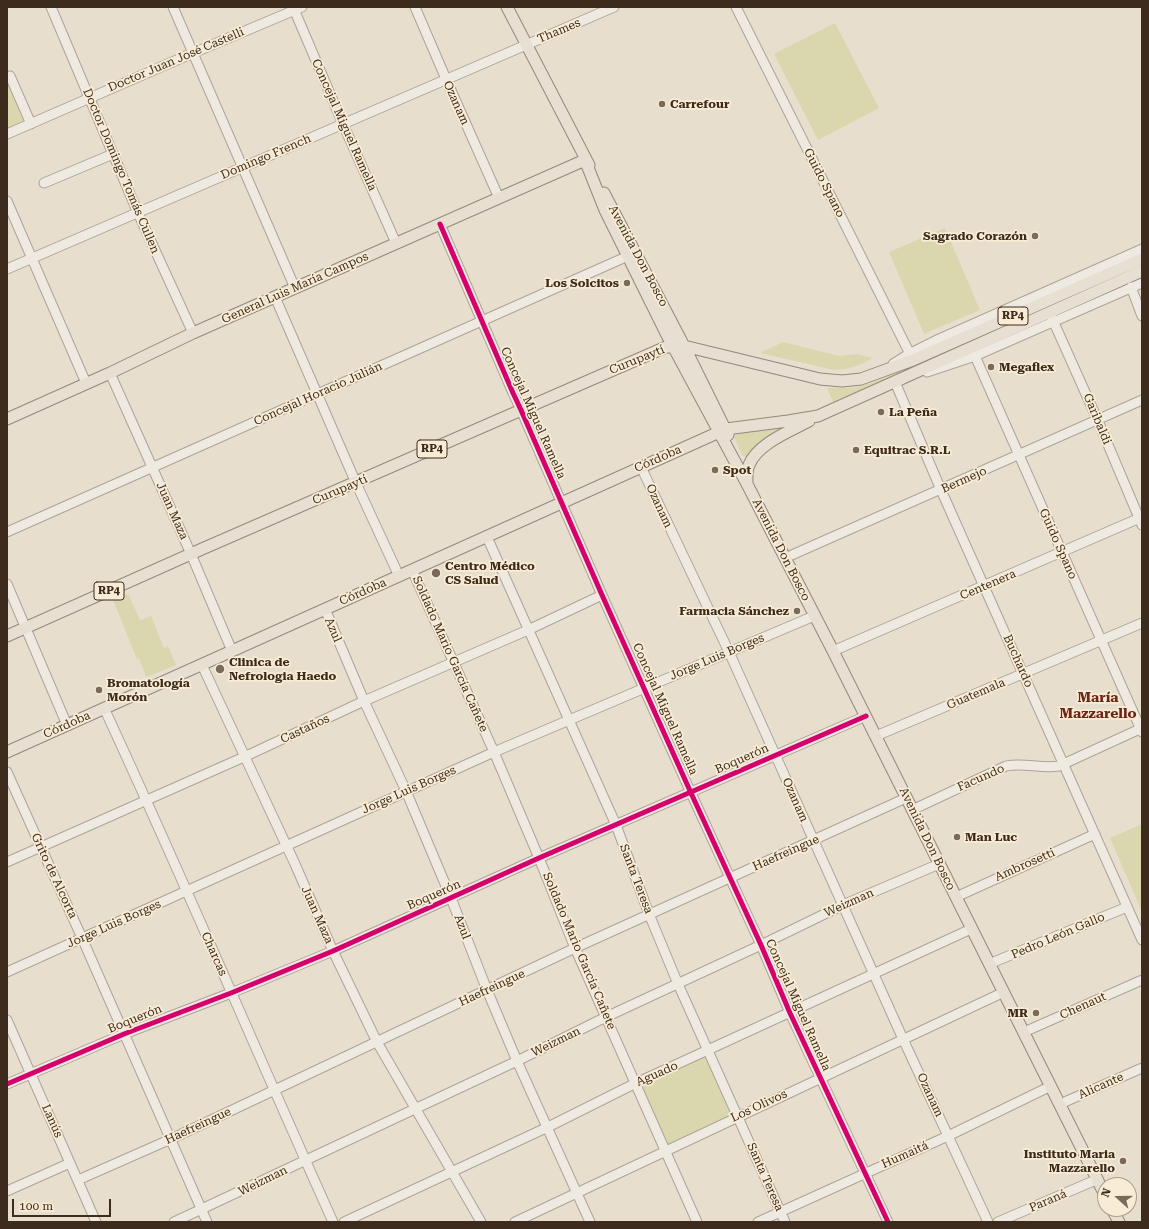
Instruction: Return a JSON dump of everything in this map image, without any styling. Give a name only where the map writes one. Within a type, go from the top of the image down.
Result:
[{"type":"main road","name":"Avenida Don Bosco","points":[[507,7],[585,160],[616,213],[747,484],[866,716],[971,929],[1097,1177]]},
{"type":"main road","name":"Avenida Don Bosco","points":[[585,160],[605,210],[628,256],[679,346]]},
{"type":"main road","name":"General Luis María Campos","points":[[7,419],[110,373],[193,333],[585,160]]},
{"type":"main road","name":"RP4","points":[[679,346],[831,381],[842,382],[861,379],[1128,266],[1142,258]]},
{"type":"main road","name":"RP4","points":[[722,431],[788,422],[818,416],[1129,283],[1142,272]]},
{"type":"main road","name":"Curupaytí","points":[[7,636],[658,350],[679,346]]},
{"type":"main road","points":[[747,484],[747,472],[749,465],[758,452],[777,438],[818,416]]},
{"type":"main road","name":"Córdoba","points":[[7,752],[722,431]]},
{"type":"street","name":"Doctor Domingo Tomás Cullen","points":[[51,7],[138,213],[193,333]]},
{"type":"street","points":[[173,7],[295,288]]},
{"type":"street","name":"Ozanam","points":[[415,7],[499,198]]},
{"type":"street","name":"Thames","points":[[526,45],[614,7]]},
{"type":"street","name":"Guido Spano","points":[[736,7],[911,357]]},
{"type":"street","name":"Doctor Juan José Castelli","points":[[7,134],[192,52],[297,8]]},
{"type":"street","name":"Concejal Miguel Ramella","points":[[297,8],[343,124],[396,243]]},
{"type":"street","name":"Domingo French","points":[[7,269],[526,45]]},
{"type":"street","points":[[7,78],[10,76],[32,124]]},
{"type":"street","points":[[44,183],[113,154]]},
{"type":"street","points":[[7,201],[86,383]]},
{"type":"street","name":"Concejal Miguel Ramella","points":[[440,224],[602,595],[819,1078],[888,1222]]},
{"type":"street","points":[[911,357],[946,336],[1142,249]]},
{"type":"street","name":"Concejal Horacio Julián","points":[[7,532],[628,256]]},
{"type":"street","points":[[1142,283],[1129,283],[1142,316]]},
{"type":"street","name":"Soldado Mario García Cañete","points":[[275,297],[356,483],[399,576]]},
{"type":"street","points":[[895,382],[975,356],[1052,317]]},
{"type":"street","name":"Garibaldi","points":[[1052,317],[1141,520]]},
{"type":"street","name":"Guido Spano","points":[[975,356],[1061,553],[1142,729]]},
{"type":"street","name":"Juan Maza","points":[[110,373],[191,554],[232,651]]},
{"type":"street","name":"Buchardo","points":[[895,382],[941,490],[1142,940]]},
{"type":"street","name":"Bermejo","points":[[785,558],[1019,456],[1142,400]]},
{"type":"street","name":"Ozanam","points":[[641,467],[729,652],[903,1039],[988,1222]]},
{"type":"street","name":"Centenera","points":[[833,651],[1141,520]]},
{"type":"street","name":"Santa Teresa","points":[[487,537],[568,721],[616,825],[649,914],[678,984],[785,1222]]},
{"type":"street","name":"Soldado Mario García Cañete","points":[[412,570],[494,752],[575,948],[697,1222]]},
{"type":"street","points":[[7,584],[68,725]]},
{"type":"street","name":"Castaños","points":[[7,862],[40,846],[244,757],[364,701],[528,630],[602,595]]},
{"type":"street","name":"Azul","points":[[325,610],[364,701],[406,792],[517,1061],[590,1222]]},
{"type":"street","name":"Jorge Luis Borges","points":[[7,972],[494,752],[814,616]]},
{"type":"street","name":"Guatemala","points":[[876,736],[1142,623]]},
{"type":"street","name":"Juan Maza","points":[[202,664],[333,950],[377,1042],[481,1222]]},
{"type":"street","name":"Charcas","points":[[104,708],[147,800],[186,892],[333,1222]]},
{"type":"street","name":"Boquerón","points":[[7,1084],[124,1034],[333,950],[539,858],[866,716]]},
{"type":"street","name":"Facundo","points":[[912,810],[1006,766],[1018,764],[1054,767],[1063,765],[1142,729]]},
{"type":"street","name":"Grito de Alcorta","points":[[7,772],[207,1222]]},
{"type":"street","name":"Haefreingue","points":[[78,1180],[274,1091],[575,948],[906,798]]},
{"type":"street","name":"Ambrosetti","points":[[956,897],[1094,834]]},
{"type":"street","name":"Weizman","points":[[174,1222],[517,1061],[606,1017],[761,946],[843,905],[939,864]]},
{"type":"street","name":"Pedro León Gallo","points":[[990,964],[1127,907]]},
{"type":"street","name":"Aguado","points":[[344,1222],[548,1127],[636,1083],[971,929]]},
{"type":"street","name":"Chenaut","points":[[1024,1032],[1142,980]]},
{"type":"street","name":"Los Olivos","points":[[515,1222],[666,1152],[737,1116],[1004,992]]},
{"type":"street","name":"Lanús","points":[[7,1020],[96,1222]]},
{"type":"street","name":"Alicante","points":[[1060,1104],[1142,1068]]},
{"type":"street","name":"Humaitá","points":[[758,1222],[948,1136],[1051,1086]]},
{"type":"street","points":[[7,1190],[70,1163]]},
{"type":"street","name":"Paraná","points":[[998,1222],[1097,1179]]},
{"type":"shaded area","points":[[835,23],[879,108],[818,140],[774,54]]},
{"type":"shaded area","points":[[7,81],[9,81],[26,122],[7,130]]},
{"type":"shaded area","points":[[945,228],[980,310],[924,334],[889,252]]},
{"type":"shaded area","points":[[1142,264],[1142,267],[833,402],[827,388],[852,388],[871,383]]},
{"type":"shaded area","points":[[783,342],[839,356],[856,354],[873,358],[862,364],[846,369],[834,370],[760,353]]},
{"type":"shaded area","points":[[788,427],[763,441],[746,457],[742,455],[734,437],[736,434]]},
{"type":"shaded area","points":[[128,594],[140,620],[138,621],[151,616],[164,648],[168,646],[176,665],[146,677],[113,600]]},
{"type":"shaded area","points":[[1142,824],[1142,912],[1110,838]]},
{"type":"shaded area","points":[[708,1051],[737,1116],[666,1152],[636,1083]]},
{"type":"cycle path","points":[[440,224],[602,595],[761,945],[790,1013],[888,1222]]},
{"type":"cycle path","points":[[7,1084],[124,1034],[231,993],[333,951],[539,858],[866,716]]},
{"type":"place","name":"Carrefour","points":[[662,104]]},
{"type":"place","name":"Sagrado Corazón","points":[[1035,236]]},
{"type":"place","name":"Los Solcitos","points":[[627,283]]},
{"type":"place","name":"Megaflex","points":[[991,367]]},
{"type":"place","name":"La Peña","points":[[881,412]]},
{"type":"place","name":"Equitrac S.R.L","points":[[856,450]]},
{"type":"place","name":"Spot","points":[[715,470]]},
{"type":"place","name":"Centro Médico CS Salud","points":[[436,573]]},
{"type":"place","name":"Farmacia Sánchez","points":[[797,611]]},
{"type":"place","name":"Clinica de Nefrologia Haedo","points":[[220,669]]},
{"type":"place","name":"Bromatología Morón","points":[[99,690]]},
{"type":"place","name":"Man Luc","points":[[957,837]]},
{"type":"place","name":"MR","points":[[1036,1013]]},
{"type":"place","name":"Instituto Maria Mazzarello","points":[[1123,1161]]},
{"type":"district","name":"María Mazzarello","points":[[1098,706]]}]
